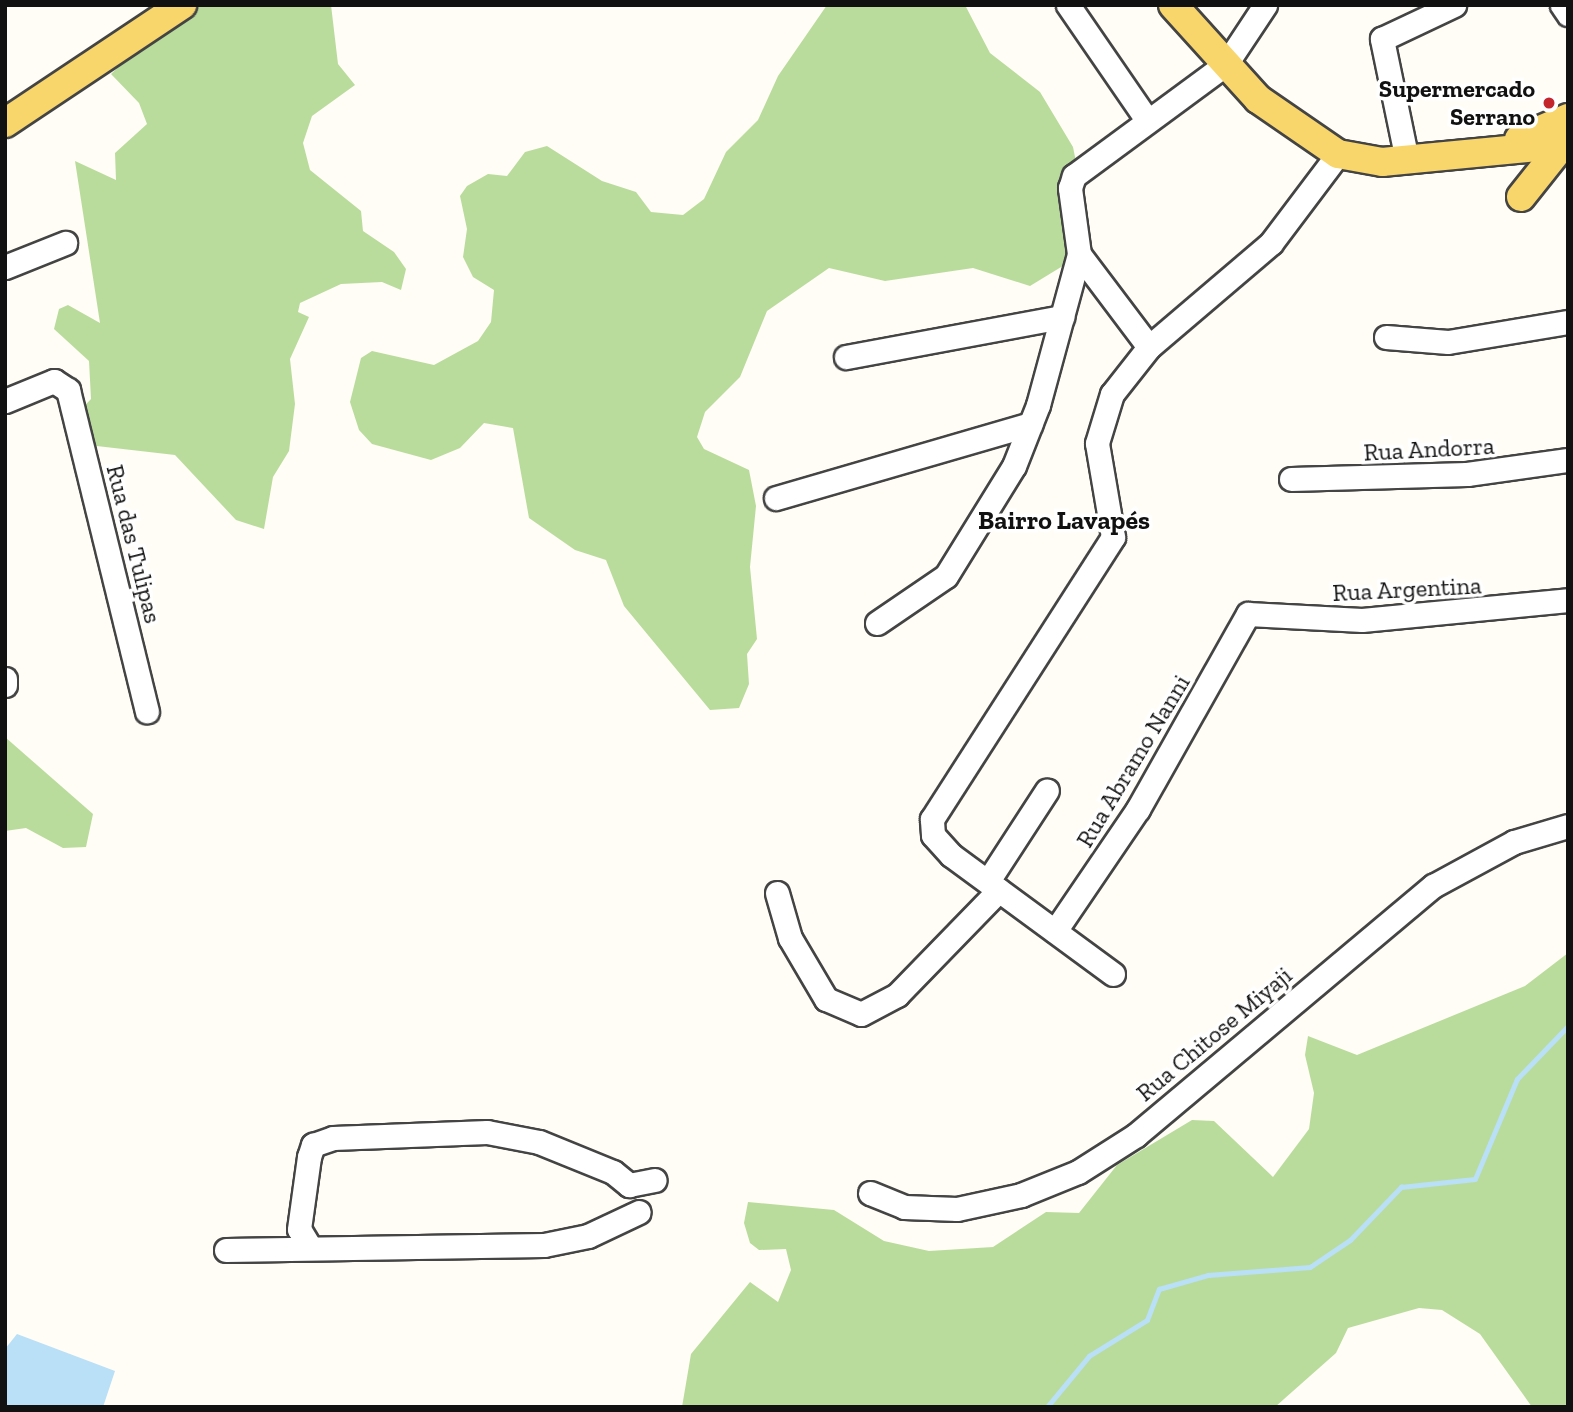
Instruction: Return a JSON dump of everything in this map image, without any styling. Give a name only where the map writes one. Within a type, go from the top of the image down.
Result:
[{"type":"main road","points":[[5,123],[181,5]]},
{"type":"main road","points":[[1172,5],[1268,108],[1338,154],[1408,160],[1567,143]]},
{"type":"street","points":[[1068,5],[1147,120]]},
{"type":"street","points":[[877,623],[959,560],[1030,425],[1079,254],[1070,198],[1074,176],[1226,64],[1265,5]]},
{"type":"street","points":[[1408,160],[1382,39],[1454,5]]},
{"type":"street","points":[[1562,5],[1568,14]]},
{"type":"street","points":[[1113,974],[940,844],[932,819],[1113,537],[1097,443],[1112,394],[1149,347],[1256,259],[1338,154]]},
{"type":"street","points":[[5,267],[65,243]]},
{"type":"street","points":[[1079,254],[1149,347]]},
{"type":"street","points":[[846,357],[1062,317]]},
{"type":"street","points":[[1386,337],[1448,342],[1564,327]]},
{"type":"street","name":"Rua das Tulipas","points":[[5,401],[54,381],[68,390],[147,710]]},
{"type":"street","points":[[776,498],[1030,425]]},
{"type":"street","name":"Rua Andorra","points":[[1292,479],[1454,475],[1568,460]]},
{"type":"street","name":"Rua Argentina","points":[[1248,614],[1363,620],[1568,600]]},
{"type":"street","name":"Rua Abramo Nanni","points":[[1055,931],[1138,809],[1248,614]]},
{"type":"street","points":[[5,679],[5,685]]},
{"type":"street","points":[[777,893],[790,938],[826,999],[861,1014],[897,995],[994,886],[1047,790]]},
{"type":"street","name":"Rua Chitose Miyaji","points":[[870,1194],[904,1207],[957,1209],[1021,1195],[1078,1172],[1136,1135],[1433,887],[1514,842],[1568,826]]},
{"type":"street","points":[[308,1244],[299,1229],[309,1157],[313,1144],[333,1138],[487,1132],[539,1142],[613,1172],[629,1185],[655,1180]]},
{"type":"street","points":[[226,1250],[308,1244],[344,1250],[544,1245],[588,1236],[639,1212]]},
{"type":"green space","points":[[186,5],[331,5],[338,64],[355,85],[312,116],[303,143],[310,170],[361,211],[363,231],[394,252],[406,269],[401,290],[382,282],[341,284],[300,303],[298,312],[309,317],[290,359],[295,404],[289,451],[273,477],[264,529],[236,520],[175,455],[88,445],[72,419],[91,399],[89,361],[54,329],[59,309],[68,305],[100,323],[75,161],[116,180],[115,153],[147,124],[139,103],[111,74]]},
{"type":"green space","points":[[827,5],[965,5],[990,53],[1040,92],[1073,147],[1087,216],[1066,264],[1030,286],[973,268],[885,281],[829,268],[767,311],[740,377],[705,412],[697,437],[704,449],[749,470],[756,506],[750,567],[757,639],[747,654],[749,684],[739,708],[710,710],[624,606],[606,560],[575,550],[529,518],[513,428],[484,423],[460,448],[431,460],[372,444],[359,430],[350,402],[361,358],[372,351],[434,365],[478,341],[491,322],[494,290],[473,277],[463,257],[467,229],[460,196],[467,186],[488,174],[507,176],[525,152],[547,146],[602,181],[636,192],[651,212],[683,215],[704,199],[726,152],[758,120],[778,76]]},
{"type":"green space","points":[[5,737],[93,814],[86,847],[63,848],[26,828],[5,831]]},
{"type":"green space","points":[[1568,953],[1568,1407],[1532,1407],[1480,1334],[1442,1310],[1419,1308],[1348,1328],[1336,1353],[1275,1407],[682,1407],[691,1354],[750,1282],[778,1302],[791,1270],[786,1249],[759,1250],[750,1243],[744,1223],[748,1202],[834,1210],[884,1241],[929,1251],[993,1247],[1046,1212],[1079,1213],[1117,1165],[1192,1120],[1214,1121],[1273,1177],[1309,1129],[1314,1093],[1305,1055],[1308,1036],[1357,1055],[1525,986]]},
{"type":"water","points":[[17,1334],[115,1371],[103,1407],[5,1407],[5,1349]]},
{"type":"waterway","points":[[1047,1407],[1089,1356],[1147,1320],[1159,1289],[1208,1275],[1310,1267],[1350,1240],[1401,1187],[1475,1179],[1517,1079],[1568,1026]]},
{"type":"place","name":"Supermercado Serrano","points":[[1549,103]]},
{"type":"district","name":"Bairro Lavapés","points":[[1064,521]]}]
